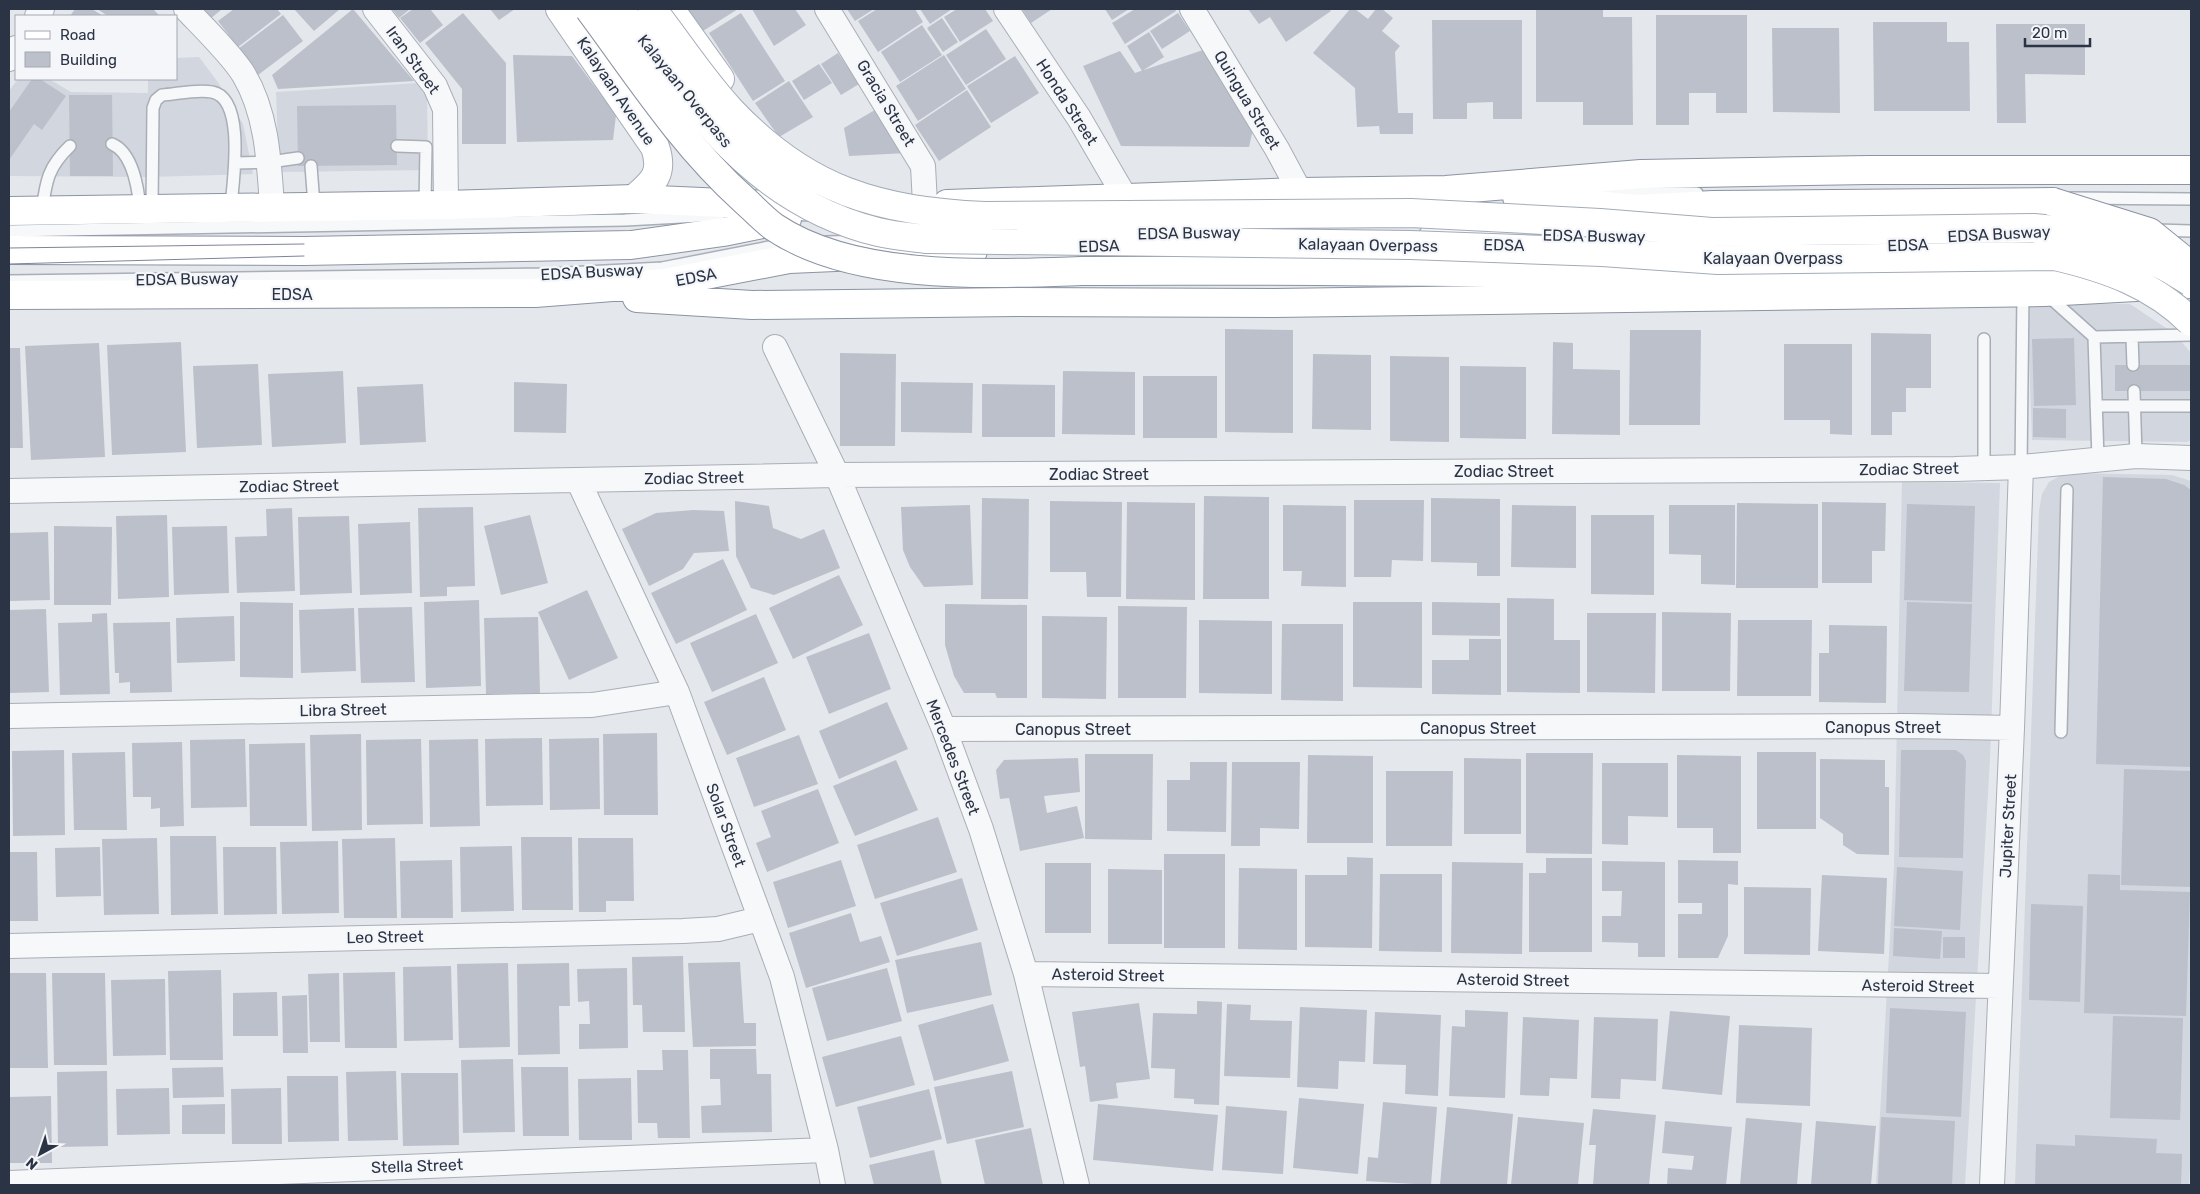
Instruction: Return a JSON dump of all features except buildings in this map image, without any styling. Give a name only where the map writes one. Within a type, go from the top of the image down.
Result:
[{"type":"main road","name":"Kalayaan Avenue","points":[[560,9],[638,118],[655,147],[659,168],[653,182],[634,199]]},
{"type":"main road","points":[[589,9],[685,141],[719,177],[774,227],[812,246],[853,260],[892,267],[995,273],[1276,270],[1754,275],[2029,272],[2191,267]]},
{"type":"main road","name":"Kalayaan Overpass","points":[[619,9],[714,132],[741,158],[795,198],[817,210],[878,232],[927,239],[1410,245],[1602,252],[1718,260],[2055,256],[2095,266],[2124,276],[2154,292],[2191,324]]},
{"type":"main road","points":[[639,9],[692,81],[735,119],[790,181],[809,193],[841,208]]},
{"type":"main road","name":"Kalayaan Overpass","points":[[652,9],[729,109],[762,141],[787,161],[828,185],[884,205],[922,211],[985,216],[1411,213],[1600,223],[1712,232],[2034,228],[2059,230],[2099,239],[2173,270],[2191,283]]},
{"type":"main road","points":[[670,9],[735,119]]},
{"type":"main road","points":[[638,118],[653,125],[670,123],[678,119],[689,106],[692,98],[692,81]]},
{"type":"main road","points":[[655,147],[670,155],[695,156],[718,146],[735,119]]},
{"type":"main road","points":[[9,211],[634,199],[841,208],[1125,197],[1446,190],[1641,174],[1869,170],[2191,170]]},
{"type":"main road","points":[[1446,190],[1636,209],[1713,205],[2053,202],[2149,232],[2191,267]]},
{"type":"main road","points":[[9,250],[304,250],[631,245],[723,232],[841,208]]},
{"type":"main road","name":"EDSA","points":[[9,295],[536,293],[664,283],[789,259],[1277,239],[1748,251],[1994,242],[2127,243],[2191,248]]},
{"type":"main road","points":[[536,293],[752,305],[1016,302],[1275,303],[2034,292],[2144,288],[2191,283]]},
{"type":"main road","points":[[2144,288],[2191,324]]},
{"type":"street","points":[[186,9],[243,73],[257,101],[270,162],[272,206]]},
{"type":"street","name":"Iran Street","points":[[375,9],[435,86],[445,109],[436,147],[436,204]]},
{"type":"street","name":"Gracia Street","points":[[826,9],[923,166],[925,204]]},
{"type":"street","name":"Honda Street","points":[[1006,9],[1079,118],[1125,197]]},
{"type":"street","name":"Quingua Street","points":[[1192,9],[1278,149],[1300,192]]},
{"type":"street","name":"Mercedes Street","points":[[775,347],[837,476],[944,729],[981,829],[1026,974],[1077,1185]]},
{"type":"street","name":"Zodiac Street","points":[[9,491],[837,476],[1984,468],[2021,467],[2136,456],[2190,457]]},
{"type":"street","name":"Jupiter Street","points":[[1992,1185],[2012,728],[2021,467]]},
{"type":"street","name":"Solar Street","points":[[578,480],[677,692],[782,977],[826,1150],[833,1185]]},
{"type":"street","name":"Libra Street","points":[[9,716],[592,705],[677,692]]},
{"type":"street","name":"Canopus Street","points":[[944,729],[1878,726],[2012,728]]},
{"type":"street","name":"Leo Street","points":[[9,946],[683,931],[718,929],[760,918]]},
{"type":"street","name":"Asteroid Street","points":[[1026,974],[2000,986]]},
{"type":"street","name":"Stella Street","points":[[9,1183],[826,1150]]},
{"type":"lane","points":[[146,208],[152,108],[156,100],[162,95],[212,92],[221,97],[228,105],[235,130],[235,163],[231,206]]},
{"type":"lane","points":[[112,144],[122,150],[131,165],[146,208]]},
{"type":"lane","points":[[42,210],[47,176],[58,157],[70,146]]},
{"type":"lane","points":[[397,146],[436,147]]},
{"type":"lane","points":[[235,163],[270,162],[298,158]]},
{"type":"lane","points":[[311,166],[314,205]]},
{"type":"lane","name":"EDSA Busway","points":[[1446,190],[2191,199]]},
{"type":"lane","points":[[2092,198],[2101,200],[2105,205],[2107,216],[2102,224],[2093,232]]},
{"type":"lane","points":[[9,231],[625,220],[841,208]]},
{"type":"lane","name":"EDSA Busway","points":[[1623,237],[1751,240],[1994,236],[2036,232],[2093,232],[2132,229],[2191,231]]},
{"type":"lane","name":"EDSA Busway","points":[[9,281],[548,274],[662,268],[784,243],[1277,231]]},
{"type":"lane","name":"EDSA Busway","points":[[1416,232],[1603,236]]},
{"type":"lane","points":[[2034,292],[2094,338],[2191,335]]},
{"type":"lane","points":[[2021,467],[2034,292]]},
{"type":"lane","points":[[2132,337],[2133,365]]},
{"type":"lane","points":[[2094,338],[2098,459]]},
{"type":"lane","points":[[1984,339],[1984,468]]},
{"type":"lane","points":[[2134,391],[2136,456]]},
{"type":"lane","points":[[2096,406],[2191,406]]},
{"type":"lane","points":[[2061,732],[2067,490]]},
{"type":"shaded area","points":[[199,57],[217,81],[243,124],[253,174],[150,177],[9,176],[9,91],[17,80],[51,80],[71,92],[148,93],[148,80],[178,80],[178,58]]},
{"type":"shaded area","points":[[419,83],[427,94],[428,170],[279,172],[276,92]]},
{"type":"shaded area","points":[[2027,303],[2130,304],[2175,334],[2191,353],[2191,440],[2187,442],[2032,440]]},
{"type":"shaded area","points":[[2065,473],[2172,475],[2191,481],[2191,1147],[2189,1185],[2015,1185],[2039,511],[2042,494],[2049,482]]},
{"type":"shaded area","points":[[1902,482],[2000,483],[1990,759],[1965,1185],[1876,1185],[1894,866]]},
{"type":"tram line","points":[[9,248],[304,244]]},
{"type":"tram line","points":[[9,264],[304,256]]}]
